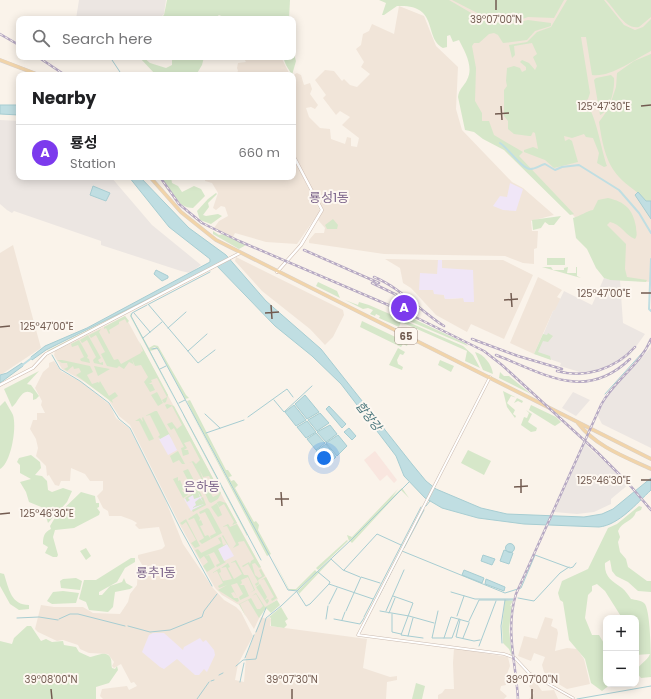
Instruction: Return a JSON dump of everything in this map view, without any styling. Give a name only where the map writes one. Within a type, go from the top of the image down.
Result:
[{"type":"main road","points":[[0,60],[31,72]]},
{"type":"main road","points":[[277,272],[301,245],[322,210],[296,161]]},
{"type":"main road","name":"65","points":[[153,180],[181,212],[216,240],[651,459]]},
{"type":"main road","points":[[0,385],[33,368],[46,354],[240,253]]},
{"type":"main road","name":"65","points":[[578,423],[585,432],[610,449],[651,469]]},
{"type":"street","points":[[490,378],[358,634],[504,654],[515,658],[529,673],[573,698]]},
{"type":"shaded area","points":[[79,0],[166,0],[164,14],[162,16],[76,16]]},
{"type":"shaded area","points":[[411,0],[651,0],[651,282],[620,280],[574,216],[485,131],[471,111],[471,61],[463,24]]},
{"type":"shaded area","points":[[399,6],[424,16],[436,46],[458,67],[456,109],[462,130],[512,182],[523,188],[554,215],[531,221],[532,231],[538,231],[537,248],[534,249],[534,264],[523,263],[505,256],[384,254],[309,243],[309,240],[315,233],[324,233],[325,228],[318,220],[323,209],[296,159],[296,74],[301,75],[304,85],[310,83],[312,89],[310,94],[318,105],[315,109],[311,107],[306,108],[309,117],[320,128],[330,129],[331,139],[345,144],[347,137],[351,138],[351,146],[357,147],[359,138],[342,125],[350,117],[340,111],[336,115],[323,98],[326,95],[315,80],[325,70],[334,71],[342,81],[344,79],[350,85],[357,87],[370,74],[361,67],[364,62],[356,49],[361,45],[363,34],[369,31],[372,24],[394,34]]},
{"type":"shaded area","points":[[245,60],[282,60],[288,72],[237,72],[238,63],[246,62]]},
{"type":"shaded area","points":[[0,120],[16,121],[16,180],[114,180],[152,225],[201,265],[190,273],[181,271],[101,245],[101,241],[14,211],[12,213],[0,204]]},
{"type":"shaded area","points":[[296,164],[320,211],[297,244],[266,242],[235,233],[233,237],[214,228],[219,221],[228,216],[225,207],[221,206],[216,210],[213,208],[218,193],[212,183],[205,181],[296,180]]},
{"type":"shaded area","points":[[510,183],[523,189],[516,211],[503,210],[493,206],[500,196],[507,197]]},
{"type":"shaded area","points":[[13,245],[41,348],[0,374],[0,253]]},
{"type":"shaded area","points":[[236,257],[343,310],[344,315],[333,337],[325,345],[310,329],[262,291],[235,261]]},
{"type":"shaded area","points":[[385,259],[438,260],[438,274],[434,290],[444,295],[445,299],[464,298],[464,301],[474,302],[442,268],[442,260],[503,260],[533,275],[504,339],[471,324],[467,332],[436,315],[411,288],[403,283],[400,268]]},
{"type":"shaded area","points":[[438,260],[442,260],[442,268],[473,270],[474,302],[464,302],[463,298],[445,299],[444,295],[434,294],[433,290],[419,290],[420,273],[437,274]]},
{"type":"shaded area","points":[[538,277],[562,290],[557,297],[561,299],[557,310],[553,311],[534,354],[510,343]]},
{"type":"shaded area","points":[[604,278],[610,280],[620,280],[623,323],[645,334],[630,355],[622,361],[600,370],[583,373],[560,366],[561,363],[535,354],[553,311],[555,310],[564,291],[592,305]]},
{"type":"shaded area","points":[[125,316],[278,599],[264,608],[254,629],[239,605],[222,595],[215,588],[180,525],[130,425],[119,416],[108,399],[85,382],[62,369],[54,355],[55,351]]},
{"type":"shaded area","points":[[651,347],[651,448],[602,424],[597,414],[609,394]]},
{"type":"shaded area","points":[[54,361],[61,371],[83,383],[110,405],[116,418],[129,428],[161,489],[183,544],[213,588],[224,600],[236,607],[241,612],[253,636],[238,664],[235,680],[244,682],[246,657],[261,617],[266,619],[269,617],[271,619],[270,626],[367,639],[363,668],[390,677],[397,676],[397,680],[387,682],[386,699],[103,699],[100,696],[102,689],[127,686],[129,690],[137,686],[134,682],[131,683],[121,664],[114,668],[112,666],[114,662],[108,654],[89,653],[80,649],[78,645],[63,640],[57,641],[38,632],[35,629],[41,605],[54,607],[83,607],[93,613],[120,614],[128,602],[130,594],[137,585],[138,569],[144,568],[138,558],[138,555],[162,549],[165,546],[159,527],[139,529],[135,525],[137,523],[132,520],[121,516],[109,516],[108,511],[103,508],[97,496],[103,490],[103,481],[90,481],[85,474],[71,468],[70,481],[61,481],[59,486],[55,485],[49,475],[47,476],[46,466],[36,456],[38,448],[36,439],[30,429],[33,420],[37,420],[37,413],[45,413],[41,405],[42,401],[35,388],[43,372],[49,367],[49,363]]},
{"type":"shaded area","points":[[573,392],[590,400],[576,416],[562,408]]},
{"type":"shaded area","points":[[169,434],[177,450],[168,455],[159,439]]},
{"type":"shaded area","points":[[584,443],[629,484],[611,499],[611,504],[594,512],[577,514],[554,512]]},
{"type":"shaded area","points":[[375,451],[397,480],[394,483],[387,475],[380,481],[364,460]]},
{"type":"shaded area","points":[[198,492],[205,504],[191,511],[184,499]]},
{"type":"shaded area","points":[[227,544],[234,556],[224,561],[218,549]]},
{"type":"shaded area","points":[[545,617],[553,619],[551,626],[557,629],[558,633],[555,651],[567,648],[577,649],[584,659],[590,684],[567,689],[550,679],[544,672],[542,665],[545,657],[534,653],[531,661],[518,656],[524,636],[537,639]]},
{"type":"shaded area","points":[[153,633],[164,633],[183,650],[184,647],[200,638],[203,642],[206,640],[214,650],[215,655],[207,672],[204,669],[199,675],[195,675],[177,659],[164,669],[160,667],[142,652],[149,635]]},
{"type":"shaded area","points":[[454,648],[508,657],[510,666],[505,679],[506,685],[501,686],[500,690],[507,696],[504,699],[438,699],[438,695],[445,689],[454,689]]},
{"type":"shaded area","points":[[533,682],[537,684],[542,691],[554,690],[558,699],[529,699],[534,693],[529,686]]},
{"type":"green space","points":[[167,0],[290,0],[289,16],[163,16]]},
{"type":"green space","points":[[379,0],[449,0],[485,21],[510,24],[528,20],[551,23],[551,26],[535,31],[527,40],[503,43],[498,35],[494,33],[489,34],[479,43],[474,43],[472,46],[476,68],[475,101],[482,113],[482,121],[489,121],[494,135],[523,152],[519,156],[574,214],[570,215],[504,150],[483,139],[474,132],[465,130],[458,97],[460,90],[467,80],[470,70],[464,49],[459,40],[453,42],[450,35],[447,36],[447,47],[443,48],[433,37],[429,22],[420,10],[411,7],[397,6],[382,15],[386,3]]},
{"type":"green space","points":[[452,0],[564,0],[554,18],[528,17],[514,22],[487,18]]},
{"type":"green space","points":[[567,0],[604,0],[624,25],[635,30],[643,27],[651,19],[651,51],[607,74],[592,75],[586,37],[581,37],[590,93],[588,99],[583,101],[583,106],[589,109],[594,118],[607,166],[604,167],[597,163],[599,153],[593,138],[586,137],[584,134],[572,138],[564,136],[565,141],[569,139],[572,141],[578,162],[554,168],[545,160],[524,152],[524,150],[533,147],[538,149],[535,133],[533,132],[531,136],[514,134],[508,129],[508,121],[504,116],[504,90],[507,86],[507,68],[514,66],[520,68],[522,72],[526,70],[526,67],[520,62],[522,60],[529,63],[535,70],[537,66],[533,57],[537,54],[532,43],[514,46],[515,55],[512,58],[509,45],[527,42],[537,32],[551,27]]},
{"type":"green space","points":[[606,0],[651,0],[651,17],[639,27],[634,27],[625,22]]},
{"type":"green space","points":[[651,54],[651,201],[646,201],[640,194],[622,180],[610,165],[603,144],[599,122],[609,108],[616,87],[617,73],[634,61]]},
{"type":"green space","points":[[142,60],[146,60],[150,63],[166,68],[172,65],[172,60],[203,60],[198,72],[153,72]]},
{"type":"green space","points":[[284,60],[296,60],[293,72],[290,72]]},
{"type":"green space","points":[[611,75],[614,78],[613,93],[607,109],[600,115],[594,80],[596,78]]},
{"type":"green space","points":[[164,180],[172,180],[172,183],[178,186],[182,192],[194,186],[201,189],[205,196],[193,208],[188,207],[178,202]]},
{"type":"green space","points":[[216,193],[217,194],[208,203],[209,207],[203,215],[218,214],[222,216],[211,224],[200,220],[197,211]]},
{"type":"green space","points":[[608,198],[624,204],[633,215],[637,233],[635,239],[614,223],[610,222],[607,225],[626,244],[625,269],[627,277],[647,280],[646,282],[610,280],[604,278],[596,268],[587,249],[576,238],[573,218],[593,210],[598,200]]},
{"type":"green space","points":[[561,216],[554,225],[549,225],[545,222],[541,228],[533,230],[532,220]]},
{"type":"green space","points":[[333,219],[338,225],[337,229],[327,229],[325,225]]},
{"type":"green space","points":[[213,231],[219,235],[223,234],[246,245],[239,249],[213,234]]},
{"type":"green space","points":[[547,258],[565,258],[565,265],[547,265]]},
{"type":"green space","points":[[542,267],[551,267],[553,270],[564,270],[564,268],[568,267],[567,273],[576,273],[577,267],[577,276],[581,278]]},
{"type":"green space","points":[[190,277],[192,277],[49,351],[47,351]]},
{"type":"green space","points":[[318,282],[337,291],[340,298],[316,286]]},
{"type":"green space","points":[[345,300],[358,305],[359,302],[369,305],[463,346],[473,355],[480,368],[465,361],[467,351],[401,322],[399,327],[379,318],[380,316],[376,314],[375,316],[370,314],[373,310],[368,308],[363,309]]},
{"type":"green space","points":[[392,309],[465,343],[468,346],[407,320]]},
{"type":"green space","points":[[131,313],[131,316],[149,348],[154,345],[158,346],[189,398],[185,399],[158,349],[155,347],[152,348],[157,349],[150,351],[177,404],[130,316]]},
{"type":"green space","points":[[125,316],[129,321],[127,323],[125,319],[119,322],[119,324],[109,330],[109,334],[106,328],[104,329],[104,327]]},
{"type":"green space","points":[[362,321],[408,343],[407,346],[403,344],[401,347],[360,327]]},
{"type":"green space","points":[[101,329],[99,332],[114,360],[118,359],[121,364],[141,353],[140,348],[141,352],[143,351],[139,341],[168,395],[166,402],[164,403],[162,400],[167,397],[157,378],[151,380],[152,382],[149,384],[152,384],[155,390],[150,392],[144,382],[148,377],[141,365],[135,366],[132,359],[134,366],[129,362],[124,369],[119,366],[117,368],[107,366],[101,354],[105,352],[96,335],[91,338],[89,335]]},
{"type":"green space","points":[[548,333],[553,336],[548,342],[543,341],[538,352],[550,356],[551,360],[534,354],[543,334],[547,335]]},
{"type":"green space","points":[[88,335],[101,358],[98,360],[100,363],[103,362],[103,365],[94,363],[93,360],[96,357],[87,340],[82,343],[80,340]]},
{"type":"green space","points":[[79,340],[88,356],[87,358],[89,359],[90,363],[81,361],[80,359],[84,357],[78,345],[72,347],[71,344]]},
{"type":"green space","points":[[398,348],[405,352],[403,355],[400,354],[397,360],[398,364],[403,367],[402,370],[389,365]]},
{"type":"green space","points":[[475,352],[487,360],[493,374],[483,370]]},
{"type":"green space","points":[[57,360],[90,366],[93,372],[87,375],[92,384],[99,383],[100,381],[109,396],[115,392],[118,396],[112,400],[113,403],[76,375],[81,372],[79,368],[74,369],[73,366],[67,371],[64,369],[68,367],[67,363],[62,363]]},
{"type":"green space","points":[[440,360],[454,366],[451,372],[438,365]]},
{"type":"green space","points":[[94,366],[110,369],[98,376]]},
{"type":"green space","points":[[39,371],[27,384],[31,385],[39,396],[33,400],[33,394],[29,392],[23,393],[12,407],[4,389]]},
{"type":"green space","points":[[500,372],[504,376],[509,376],[531,394],[499,378]]},
{"type":"green space","points":[[503,391],[517,398],[511,396],[507,403],[515,410],[513,414],[516,416],[515,418],[507,407]]},
{"type":"green space","points":[[157,392],[163,403],[158,406],[151,395]]},
{"type":"green space","points":[[517,398],[523,401],[522,403],[518,401],[514,403]]},
{"type":"green space","points":[[190,400],[226,470],[228,470],[232,476],[229,477],[231,481],[234,480],[238,485],[235,488],[254,522],[256,521],[259,525],[258,530],[271,554],[269,555],[192,412],[187,401]]},
{"type":"green space","points":[[5,401],[13,415],[14,436],[10,453],[4,465],[0,469],[0,406]]},
{"type":"green space","points":[[167,404],[174,406],[221,493],[218,499],[211,503],[209,502],[204,491],[208,489],[213,497],[219,494],[209,476],[203,477],[199,469],[203,482],[192,462],[189,463],[193,461],[196,464],[200,460],[190,441],[184,443],[187,448],[184,450],[188,450],[189,454],[183,456],[181,448],[184,447],[174,428],[171,430],[167,424],[172,422],[177,429],[182,425],[172,406],[167,409],[165,405]]},
{"type":"green space","points":[[531,405],[556,417],[561,422],[555,426],[553,425],[529,410]]},
{"type":"green space","points":[[188,406],[269,555],[267,556]]},
{"type":"green space","points":[[526,410],[532,414],[528,422],[537,428],[536,431],[531,432],[521,425],[524,417],[527,418],[529,413]]},
{"type":"green space","points":[[157,411],[172,439],[169,434],[160,439],[159,437],[157,438],[160,435],[150,415],[145,416]]},
{"type":"green space","points":[[183,415],[247,534],[247,536]]},
{"type":"green space","points":[[143,417],[154,439],[149,441],[139,421],[135,421],[140,418],[143,422]]},
{"type":"green space","points":[[468,450],[491,461],[484,475],[461,463]]},
{"type":"green space","points":[[178,451],[185,464],[182,464],[179,460],[173,463],[170,456]]},
{"type":"green space","points":[[31,455],[40,462],[41,468],[35,475],[42,476],[47,481],[48,490],[52,492],[63,488],[72,491],[67,502],[48,523],[45,513],[36,512],[46,509],[29,502],[26,492],[20,482],[31,479],[20,473],[20,465],[17,462],[19,458]]},
{"type":"green space","points":[[188,469],[199,490],[194,492],[183,471]]},
{"type":"green space","points":[[178,477],[178,481],[180,480],[184,489],[182,490],[183,492],[186,491],[188,495],[183,498],[173,479]]},
{"type":"green space","points":[[402,488],[409,498],[401,490],[352,543],[350,541],[357,534],[349,541],[347,535],[352,537],[398,489],[392,497]]},
{"type":"green space","points":[[199,490],[202,496],[201,497],[198,492],[200,497],[194,499],[193,495],[188,498],[190,500],[187,502],[185,498]]},
{"type":"green space","points":[[81,492],[95,496],[96,503],[99,503],[99,507],[97,508],[100,512],[99,515],[74,528],[55,530],[53,537],[58,555],[57,557],[53,557],[45,553],[48,547],[43,544],[45,533],[51,529],[50,526],[56,516]]},
{"type":"green space","points":[[203,497],[206,505],[193,512],[192,510],[204,504],[192,508],[196,505],[195,502],[200,498],[203,502],[201,498]]},
{"type":"green space","points":[[220,501],[226,503],[237,523],[232,525],[234,522],[224,504],[219,507],[217,502]]},
{"type":"green space","points":[[217,503],[222,515],[218,517],[211,507]]},
{"type":"green space","points":[[639,506],[642,507],[641,510],[636,512],[632,518],[622,525],[618,531],[620,537],[618,542],[620,552],[626,559],[628,567],[647,581],[651,581],[651,592],[638,591],[628,582],[616,576],[612,571],[610,560],[605,563],[605,568],[609,578],[623,589],[631,599],[645,604],[650,628],[651,677],[641,678],[639,676],[639,667],[650,654],[639,655],[639,615],[620,615],[605,591],[597,584],[592,586],[592,591],[588,595],[585,618],[592,635],[599,635],[603,642],[603,687],[607,687],[602,691],[591,683],[585,659],[569,640],[563,602],[560,600],[558,593],[562,581],[588,569],[608,528],[617,524]]},
{"type":"green space","points":[[207,508],[209,509],[222,533],[211,539],[210,536],[216,533],[205,512],[200,514],[199,512]]},
{"type":"green space","points":[[197,513],[200,518],[199,521],[201,520],[203,525],[200,526],[205,536],[208,535],[211,539],[202,544],[199,541],[204,538],[194,518],[188,519]]},
{"type":"green space","points":[[186,519],[200,546],[195,548],[191,543],[196,540],[186,522],[182,525],[180,523]]},
{"type":"green space","points":[[228,524],[230,527],[237,524],[261,567],[259,568],[255,563],[252,564],[255,575],[259,578],[262,576],[259,570],[261,569],[265,576],[258,580],[259,584],[256,586],[255,584],[258,582],[248,564],[243,567],[242,566],[249,562],[250,564],[254,559],[244,541],[238,542],[239,545],[233,548],[236,544],[227,526],[222,527]]},
{"type":"green space","points":[[221,537],[223,545],[227,544],[218,549],[226,562],[217,567],[216,565],[220,563],[214,552],[205,556],[209,555],[215,567],[207,572],[203,566],[208,562],[204,556],[200,559],[195,550],[198,549],[201,553],[221,543],[218,538]]},
{"type":"green space","points":[[347,540],[348,541],[318,570],[316,568]]},
{"type":"green space","points":[[86,548],[91,556],[86,560],[80,551]]},
{"type":"green space","points":[[271,555],[289,589],[296,589],[315,570],[317,572],[297,590],[289,590]]},
{"type":"green space","points":[[131,558],[135,558],[135,562],[125,568],[117,582],[99,592],[99,595],[102,595],[110,586],[122,582],[124,578],[126,583],[133,587],[115,592],[113,607],[108,612],[89,610],[86,602],[79,599],[84,580],[96,580]]},
{"type":"green space","points":[[236,560],[244,575],[248,575],[255,590],[250,593],[254,590],[248,577],[241,580],[242,583],[240,585],[244,585],[249,596],[240,600],[239,597],[243,594],[237,583],[231,585],[237,597],[234,592],[231,593],[234,598],[238,598],[239,601],[237,602],[218,590],[227,585],[219,588],[218,586],[223,583],[217,571],[212,573],[220,568],[221,572],[219,573],[223,581],[232,579],[226,567],[221,568],[228,563],[230,567],[228,568],[234,579],[242,574],[235,562],[230,563]]},
{"type":"green space","points":[[331,560],[299,594],[298,591]]},
{"type":"green space","points":[[0,573],[4,574],[9,590],[14,599],[23,604],[29,605],[29,609],[19,610],[10,604],[0,586]]},
{"type":"green space","points":[[266,577],[277,598],[272,601],[271,599],[274,597],[264,579],[261,580]]},
{"type":"green space","points":[[76,578],[82,581],[80,590],[61,588],[60,581],[63,579]]},
{"type":"green space","points":[[260,584],[267,597],[265,600],[268,599],[269,601],[267,604],[256,587]]},
{"type":"green space","points":[[63,591],[79,593],[76,603],[52,604],[47,601],[53,592]]},
{"type":"green space","points":[[256,593],[265,607],[277,600],[280,605],[271,613],[266,608],[259,618],[248,600],[240,604],[246,617],[239,604],[251,598],[257,609],[260,609],[263,606],[256,594],[252,596]]},
{"type":"green space","points":[[505,600],[513,601],[510,606],[512,605],[509,629],[512,656],[509,649],[503,643],[502,626]]},
{"type":"green space","points":[[281,607],[288,619],[285,621],[287,625],[284,628],[271,626],[271,618],[269,617]]},
{"type":"green space","points":[[27,626],[31,626],[41,641],[46,639],[52,642],[63,641],[64,645],[76,647],[79,652],[90,657],[106,654],[111,659],[112,668],[115,669],[117,666],[118,670],[109,683],[96,687],[96,699],[0,699],[0,641],[12,644],[14,638]]},
{"type":"green space","points":[[416,683],[425,686],[422,699],[412,699]]},
{"type":"water","points":[[0,105],[16,105],[16,115],[0,114]]},
{"type":"water","name":"합장강","points":[[131,180],[143,180],[189,228],[226,255],[266,301],[321,349],[412,464],[426,481],[436,489],[481,508],[507,514],[584,517],[602,514],[613,509],[651,478],[651,490],[621,518],[599,527],[524,524],[478,518],[442,508],[425,498],[404,476],[396,456],[341,384],[312,356],[275,326],[216,265],[46,350],[32,360],[31,357],[45,346],[87,328],[210,262],[210,259],[169,227]]},
{"type":"water","points":[[93,186],[110,193],[106,201],[90,195]]},
{"type":"water","points":[[638,192],[646,201],[651,201],[651,219],[635,195]]},
{"type":"water","points":[[156,270],[168,276],[168,278],[162,281],[154,274]]},
{"type":"water","points":[[22,363],[23,366],[0,383],[0,375],[7,373]]},
{"type":"water","points":[[305,395],[319,412],[307,419],[295,404]]},
{"type":"water","points":[[294,405],[306,420],[296,426],[285,412]]},
{"type":"water","points":[[329,406],[346,424],[342,428],[326,409]]},
{"type":"water","points":[[320,413],[329,423],[317,431],[308,420]]},
{"type":"water","points":[[307,421],[316,432],[306,438],[297,427]]},
{"type":"water","points":[[330,425],[337,434],[326,442],[317,432]]},
{"type":"water","points":[[349,428],[356,436],[352,440],[344,432]]},
{"type":"water","points":[[316,433],[325,443],[316,450],[307,439]]},
{"type":"water","points":[[338,435],[347,446],[337,456],[326,443]]},
{"type":"water","points":[[326,444],[336,457],[328,465],[316,451]]},
{"type":"water","points":[[510,543],[515,548],[510,553],[505,548]]},
{"type":"water","points":[[504,550],[513,553],[509,564],[500,561]]},
{"type":"water","points":[[483,555],[495,559],[492,565],[481,561]]},
{"type":"water","points":[[464,570],[484,578],[482,583],[462,575]]},
{"type":"water","points":[[486,579],[505,587],[504,591],[485,584]]},
{"type":"waterway","points":[[112,60],[120,72]]},
{"type":"waterway","points":[[500,143],[523,166],[530,169],[545,164],[555,170],[562,167],[579,165],[619,190],[639,213],[651,233]]},
{"type":"waterway","points":[[651,259],[649,309],[651,311]]},
{"type":"waterway","points":[[149,304],[210,272]]},
{"type":"waterway","points":[[148,304],[198,363],[215,350]]},
{"type":"waterway","points":[[147,305],[132,313],[131,316],[261,560]]},
{"type":"waterway","points":[[168,328],[186,312]]},
{"type":"waterway","points":[[134,313],[150,332]]},
{"type":"waterway","points":[[143,338],[162,322]]},
{"type":"waterway","points":[[188,351],[207,334]]},
{"type":"waterway","points":[[152,349],[157,348],[159,351],[288,590],[298,591]]},
{"type":"waterway","points":[[605,394],[643,352]]},
{"type":"waterway","points":[[52,355],[60,369],[80,381],[109,403],[119,419],[130,428],[180,528],[212,586]]},
{"type":"waterway","points":[[21,366],[33,357]]},
{"type":"waterway","points":[[160,369],[166,366]]},
{"type":"waterway","points":[[274,400],[284,412],[312,386]]},
{"type":"waterway","points":[[248,417],[287,389],[293,397]]},
{"type":"waterway","points":[[179,403],[185,400]]},
{"type":"waterway","points":[[205,414],[220,428]]},
{"type":"waterway","points":[[206,433],[244,420]]},
{"type":"waterway","points":[[236,666],[243,660],[256,659],[266,618],[281,606],[352,539],[409,482]]},
{"type":"waterway","points":[[426,506],[430,501]]},
{"type":"waterway","points":[[364,617],[421,507]]},
{"type":"waterway","points":[[404,548],[424,510]]},
{"type":"waterway","points":[[344,570],[377,534],[401,545]]},
{"type":"waterway","points":[[402,551],[505,593],[521,588],[535,555],[570,568],[576,563]]},
{"type":"waterway","points":[[379,596],[402,551]]},
{"type":"waterway","points":[[331,559],[343,570],[360,577]]},
{"type":"waterway","points":[[518,598],[534,601],[560,573],[569,567]]},
{"type":"waterway","points":[[386,611],[404,570]]},
{"type":"waterway","points":[[318,572],[330,582],[329,584]]},
{"type":"waterway","points":[[346,611],[361,577],[380,583]]},
{"type":"waterway","points":[[297,592],[306,606],[310,604],[329,584],[373,599]]},
{"type":"waterway","points":[[329,604],[337,588]]},
{"type":"waterway","points":[[451,592],[475,599],[513,599]]},
{"type":"waterway","points":[[128,626],[150,632],[170,630],[202,617],[204,611],[217,594]]},
{"type":"waterway","points":[[393,596],[413,603],[401,635],[423,638]]},
{"type":"waterway","points":[[457,616],[464,596]]},
{"type":"waterway","points":[[389,613],[395,598]]},
{"type":"waterway","points":[[469,621],[479,600],[513,600]]},
{"type":"waterway","points":[[502,643],[501,626],[505,600]]},
{"type":"waterway","points":[[479,646],[496,601]]},
{"type":"waterway","points":[[326,619],[328,606]]},
{"type":"waterway","points":[[256,632],[266,608]]},
{"type":"waterway","points":[[380,611],[409,616],[434,623]]},
{"type":"waterway","points":[[438,611],[432,638],[452,638],[459,619]]},
{"type":"waterway","points":[[342,620],[345,612]]},
{"type":"waterway","points":[[59,619],[70,614],[78,614],[125,626]]},
{"type":"waterway","points":[[392,614],[392,632],[401,634]]},
{"type":"waterway","points":[[17,618],[39,617],[58,620]]},
{"type":"waterway","points":[[444,638],[451,617],[469,622]]},
{"type":"waterway","points":[[334,619],[360,624],[364,618]]},
{"type":"waterway","points":[[408,636],[413,618]]},
{"type":"waterway","points":[[460,620],[456,637],[474,641],[480,640]]},
{"type":"waterway","points":[[463,638],[469,623]]},
{"type":"waterway","points":[[245,658],[254,635]]},
{"type":"waterway","points":[[240,682],[244,663]]},
{"type":"waterway","points":[[219,675],[223,673]]},
{"type":"waterway","points":[[197,699],[209,682]]},
{"type":"waterway","points":[[577,699],[651,686]]},
{"type":"railway","points":[[0,34],[16,43]]},
{"type":"railway","points":[[42,60],[60,72]]},
{"type":"railway","points":[[587,101],[590,107]]},
{"type":"railway","points":[[162,180],[179,204],[202,223],[239,241],[407,313],[484,351],[502,365],[597,452],[628,483],[651,510]]},
{"type":"railway","points":[[304,250],[379,283]]},
{"type":"railway","points":[[374,277],[402,293],[444,326]]},
{"type":"railway","points":[[372,283],[399,296]]},
{"type":"railway","points":[[472,339],[518,356],[562,369]]},
{"type":"railway","points":[[518,699],[511,634],[511,621],[516,594],[601,405],[606,396],[634,365],[646,349],[651,339]]},
{"type":"railway","points":[[557,371],[578,374],[599,370],[618,361],[635,347]]},
{"type":"railway","points":[[496,355],[548,376],[581,382],[597,379],[613,372],[630,359]]},
{"type":"place","name":"룡성","points":[[404,308]]},
{"type":"district","name":"룡성1동","points":[[329,197]]},
{"type":"district","name":"은하동","points":[[202,486]]},
{"type":"district","name":"룡추1동","points":[[156,572]]}]
